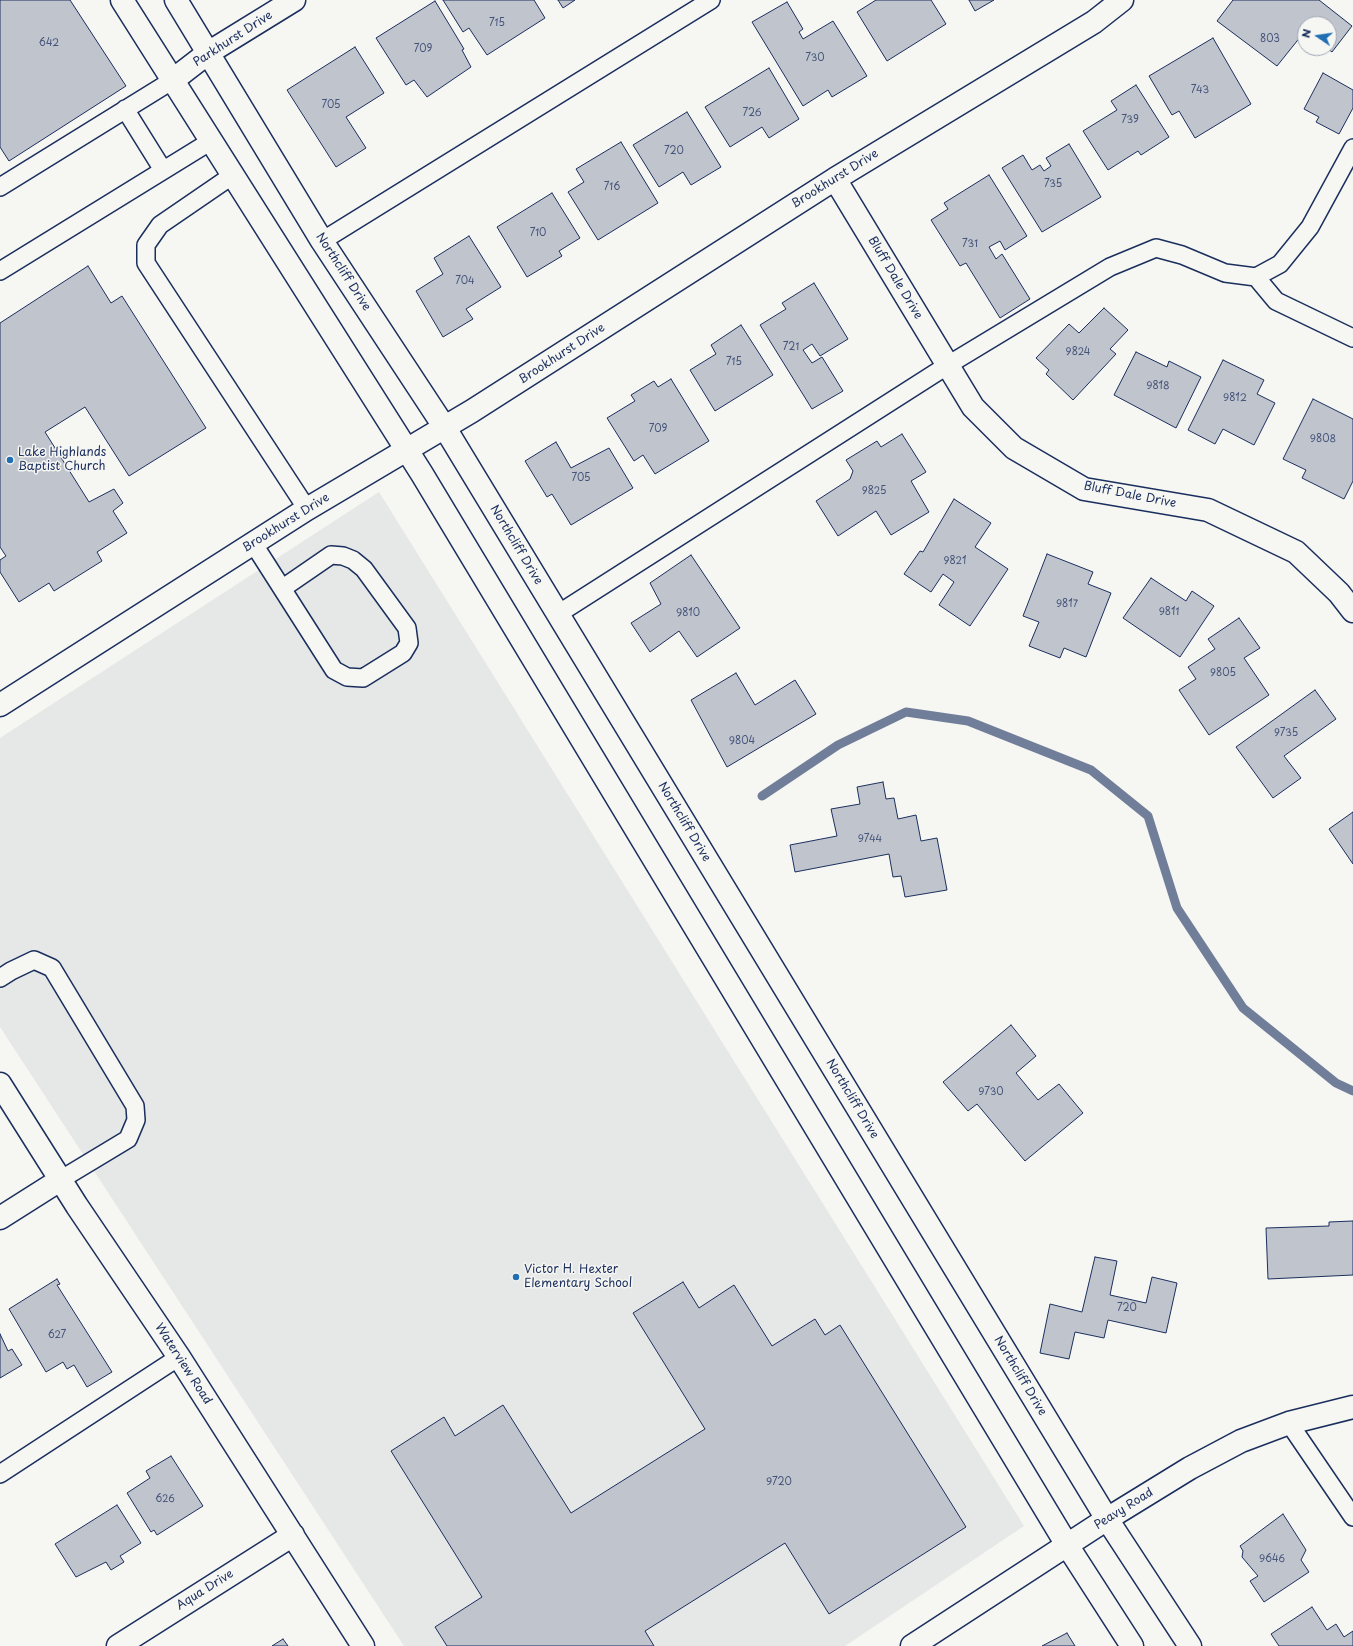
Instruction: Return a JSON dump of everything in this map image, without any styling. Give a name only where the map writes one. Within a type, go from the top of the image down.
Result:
[{"type":"street","points":[[122,0],[406,450],[1067,1545],[1132,1646]]},
{"type":"street","name":"Northcliff Drive","points":[[176,0],[322,241],[445,428],[1107,1519],[1190,1646]]},
{"type":"street","name":"Parkhurst Drive","points":[[173,80],[208,53],[294,0]]},
{"type":"street","name":"Brookhurst Drive","points":[[0,705],[307,509],[445,428],[835,179],[1094,22],[1122,0]]},
{"type":"street","name":"Bluff Dale Drive","points":[[835,179],[973,407],[1014,448],[1084,489],[1208,510],[1296,552],[1339,593],[1353,611]]},
{"type":"street","name":"Waterview Road","points":[[0,1084],[60,1180],[179,1357],[363,1646]]},
{"type":"street","points":[[0,1218],[60,1180]]},
{"type":"street","name":"Peavy Road","points":[[912,1646],[1107,1519],[1190,1468],[1241,1441],[1289,1423],[1353,1407]]},
{"type":"street","name":"Aqua Drive","points":[[118,1646],[293,1535]]},
{"type":"lane","points":[[322,241],[711,0]]},
{"type":"lane","points":[[0,187],[173,80]]},
{"type":"lane","points":[[126,109],[163,170]]},
{"type":"lane","points":[[0,271],[211,141]]},
{"type":"lane","points":[[558,614],[948,365],[1110,267],[1156,248],[1182,255],[1225,274],[1256,277],[1280,264],[1310,227],[1353,148]]},
{"type":"lane","points":[[233,175],[160,225],[146,245],[146,263],[307,509]]},
{"type":"lane","points":[[1256,277],[1276,301],[1353,338]]},
{"type":"lane","points":[[253,543],[334,670],[347,677],[363,678],[403,653],[410,643],[407,628],[364,569],[353,560],[343,556],[331,555],[283,588]]},
{"type":"lane","points":[[0,978],[34,960],[52,968],[135,1106],[136,1120],[128,1139],[60,1180]]},
{"type":"lane","points":[[0,1474],[179,1357]]},
{"type":"lane","points":[[1289,1423],[1353,1517]]},
{"type":"shaded area","name":"Victor H. Hexter Elementary School","points":[[379,492],[1024,1526],[845,1646],[404,1646],[0,1027],[0,738]]},
{"type":"building","points":[[0,0],[70,0],[126,86],[9,161],[0,147]]},
{"type":"building","points":[[443,0],[534,0],[545,18],[487,55],[469,28],[463,32]]},
{"type":"building","points":[[558,0],[575,0],[563,8]]},
{"type":"building","points":[[876,0],[931,0],[946,24],[887,61],[857,12]]},
{"type":"building","points":[[969,0],[994,0],[975,11]]},
{"type":"building","points":[[1233,0],[1319,0],[1352,26],[1337,46],[1337,16],[1297,16],[1297,41],[1277,66],[1217,21]]},
{"type":"building","points":[[435,1],[464,49],[462,50],[471,67],[427,97],[414,80],[406,85],[376,38]]},
{"type":"building","points":[[787,2],[803,29],[799,32],[803,39],[833,21],[867,76],[832,97],[828,90],[803,106],[752,22]]},
{"type":"building","points":[[1213,38],[1251,104],[1195,138],[1179,111],[1172,115],[1149,76]]},
{"type":"building","points":[[355,47],[384,93],[346,117],[366,148],[336,167],[287,90]]},
{"type":"building","points":[[769,68],[799,119],[769,138],[762,127],[730,147],[705,107]]},
{"type":"building","points":[[1323,73],[1353,90],[1353,108],[1339,134],[1316,122],[1319,117],[1304,109]]},
{"type":"building","points":[[1136,85],[1169,137],[1141,155],[1138,151],[1108,170],[1083,131],[1117,110],[1111,101]]},
{"type":"building","points":[[687,112],[721,167],[691,185],[683,172],[659,187],[633,145]]},
{"type":"building","points":[[621,142],[658,203],[598,240],[568,192],[584,182],[576,169]]},
{"type":"building","points":[[1069,144],[1101,197],[1042,232],[1002,168],[1023,155],[1032,170],[1040,165],[1044,171],[1051,166],[1046,158]]},
{"type":"building","points":[[989,175],[1027,236],[1005,250],[1000,241],[989,247],[996,259],[1002,254],[1030,299],[1000,318],[966,263],[960,266],[931,220],[948,209],[944,203]]},
{"type":"building","points":[[552,193],[580,238],[559,251],[562,256],[527,277],[497,227]]},
{"type":"building","points":[[469,236],[501,287],[466,309],[473,319],[443,337],[416,291],[443,274],[434,258]]},
{"type":"building","points":[[88,266],[111,303],[122,296],[206,428],[129,476],[85,407],[45,432],[89,502],[114,489],[123,503],[113,511],[127,533],[97,552],[102,561],[54,591],[49,583],[19,602],[0,572],[0,560],[6,556],[0,547],[0,323]]},
{"type":"building","points":[[814,283],[848,339],[820,356],[812,344],[803,350],[812,363],[822,357],[843,391],[812,409],[760,325],[786,309],[782,303]]},
{"type":"building","points":[[1104,308],[1128,330],[1110,349],[1116,354],[1073,400],[1046,374],[1049,370],[1036,358],[1069,324],[1079,333]]},
{"type":"building","points":[[741,325],[773,375],[715,411],[690,370],[716,354],[711,345]]},
{"type":"building","points":[[1136,352],[1167,367],[1169,361],[1201,377],[1176,428],[1114,395]]},
{"type":"building","points":[[1223,360],[1264,380],[1257,394],[1275,403],[1254,445],[1223,429],[1215,444],[1188,430]]},
{"type":"building","points":[[671,379],[709,441],[655,474],[643,455],[634,461],[607,418],[635,401],[631,395],[654,381],[658,387]]},
{"type":"building","points":[[1313,399],[1353,419],[1353,481],[1344,499],[1302,478],[1306,470],[1283,459]]},
{"type":"building","points":[[902,434],[926,472],[911,481],[929,512],[891,535],[876,511],[838,536],[816,501],[850,479],[853,471],[846,460],[877,441],[881,447]]},
{"type":"building","points":[[556,442],[571,468],[609,448],[633,488],[571,525],[552,494],[547,497],[525,461]]},
{"type":"building","points":[[954,499],[991,523],[975,547],[1008,569],[970,626],[939,605],[954,582],[943,574],[931,592],[904,574],[920,551],[923,552]]},
{"type":"building","points":[[1047,554],[1093,572],[1088,584],[1111,593],[1086,657],[1064,648],[1060,658],[1029,646],[1039,622],[1023,616]]},
{"type":"building","points":[[691,555],[740,628],[697,657],[679,631],[650,652],[631,623],[661,604],[650,583]]},
{"type":"building","points":[[1151,578],[1186,601],[1192,591],[1214,606],[1180,657],[1123,618]]},
{"type":"building","points":[[1239,618],[1260,648],[1244,658],[1269,695],[1209,735],[1179,690],[1196,679],[1188,667],[1215,649],[1208,639]]},
{"type":"building","points":[[736,673],[755,705],[795,680],[816,714],[727,767],[691,700]]},
{"type":"building","points":[[1315,690],[1336,719],[1284,756],[1301,778],[1273,798],[1236,747]]},
{"type":"building","points":[[883,782],[886,799],[894,798],[898,819],[916,815],[921,841],[937,838],[947,890],[905,897],[901,876],[893,877],[889,854],[795,872],[790,845],[837,836],[831,809],[860,804],[857,787]]},
{"type":"building","points":[[1353,812],[1353,864],[1329,829]]},
{"type":"building","points":[[1011,1025],[1036,1056],[1016,1073],[1038,1100],[1059,1084],[1083,1113],[1025,1161],[977,1104],[968,1111],[943,1082]]},
{"type":"building","points":[[1353,1221],[1353,1275],[1268,1279],[1266,1228],[1329,1226],[1329,1222]]},
{"type":"building","points":[[1095,1257],[1117,1261],[1110,1295],[1146,1303],[1152,1277],[1177,1283],[1166,1333],[1108,1320],[1104,1338],[1075,1332],[1069,1359],[1040,1353],[1050,1304],[1082,1312]]},
{"type":"building","points":[[57,1279],[60,1284],[57,1285],[112,1372],[87,1387],[74,1365],[67,1369],[63,1362],[46,1372],[9,1309]]},
{"type":"building","points":[[683,1282],[699,1308],[734,1285],[772,1346],[815,1319],[825,1335],[840,1325],[966,1527],[829,1614],[785,1543],[645,1631],[654,1646],[447,1646],[435,1627],[482,1597],[391,1451],[444,1417],[455,1436],[503,1405],[571,1513],[705,1429],[633,1313]]},
{"type":"building","points":[[0,1334],[8,1351],[12,1349],[22,1365],[0,1378]]},
{"type":"building","points":[[171,1456],[203,1506],[157,1535],[154,1530],[151,1532],[127,1493],[150,1478],[146,1471]]},
{"type":"building","points":[[117,1505],[141,1543],[120,1556],[124,1562],[111,1570],[106,1562],[76,1577],[55,1544]]},
{"type":"building","points":[[1283,1514],[1306,1550],[1301,1560],[1309,1572],[1264,1602],[1250,1581],[1258,1576],[1242,1557],[1243,1551],[1240,1546]]},
{"type":"building","points":[[1312,1607],[1327,1630],[1336,1624],[1344,1637],[1353,1631],[1353,1646],[1279,1646],[1271,1634]]},
{"type":"building","points":[[1067,1633],[1075,1646],[1042,1646]]},
{"type":"building","points":[[283,1639],[288,1646],[272,1646]]},
{"type":"waterway","points":[[762,796],[838,745],[906,712],[968,721],[1091,770],[1148,816],[1177,908],[1243,1008],[1336,1083],[1353,1091]]},
{"type":"place","name":"Lake Highlands Baptist Church","points":[[10,460]]},
{"type":"place","name":"Victor H. Hexter Elementary School","points":[[516,1277]]}]
